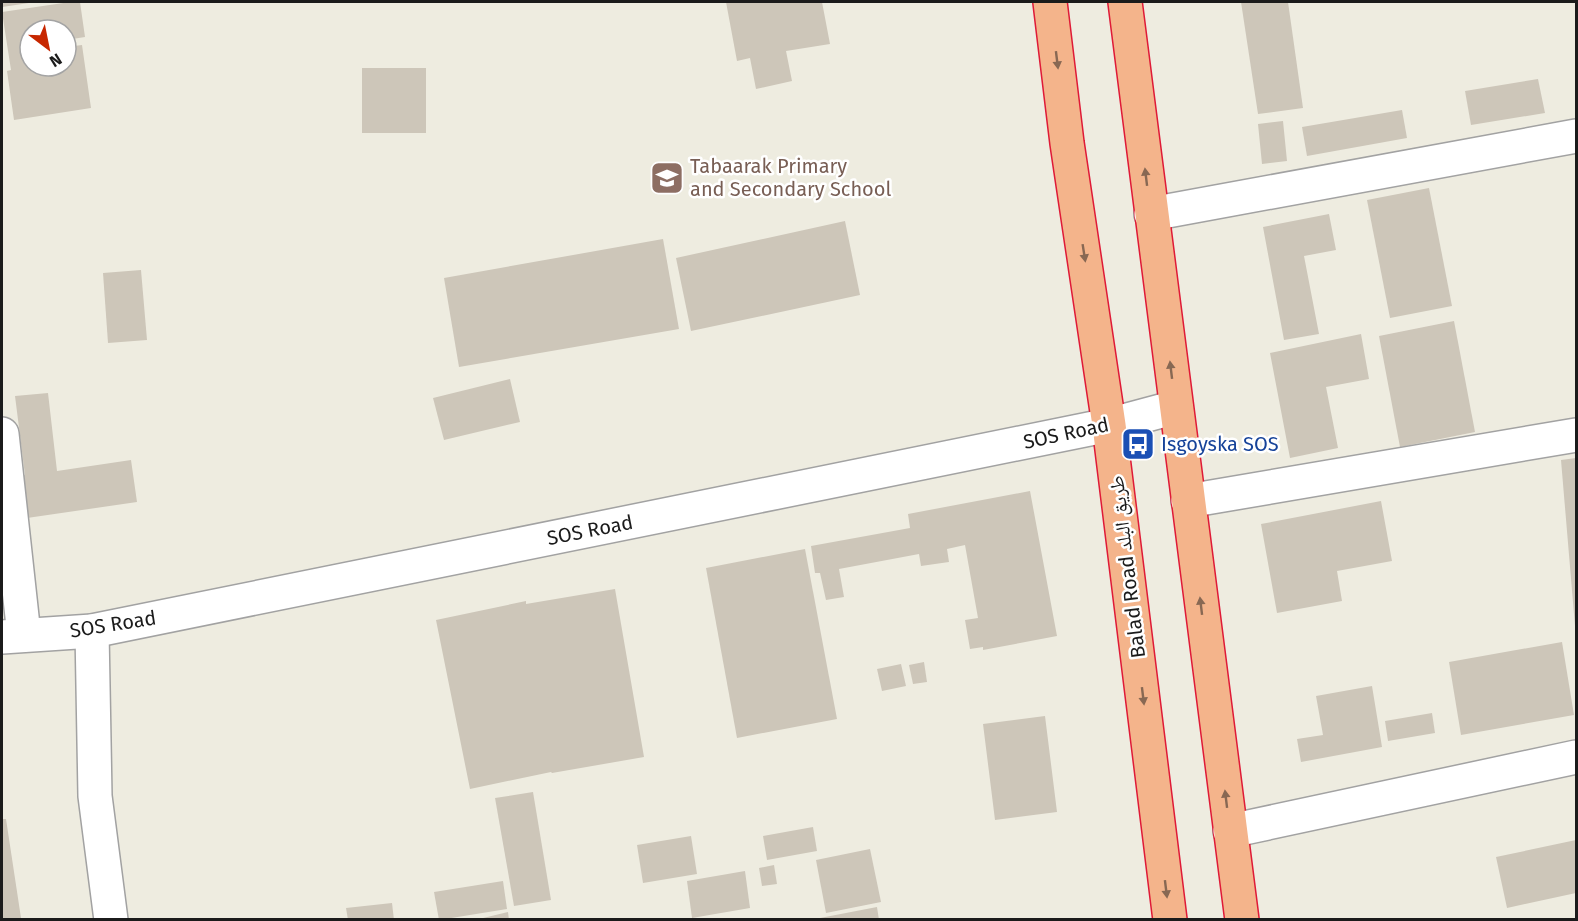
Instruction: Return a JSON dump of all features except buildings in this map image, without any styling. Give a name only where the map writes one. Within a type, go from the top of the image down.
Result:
[{"type":"highway","name":"Balad Road طريق البلد","points":[[1050,2],[1067,143],[1110,425],[1170,920]]},
{"type":"highway","points":[[1125,2],[1242,920]]},
{"type":"street","points":[[1151,214],[1576,136]]},
{"type":"street","name":"SOS Road","points":[[13,636],[92,631],[1110,425],[1176,407]]},
{"type":"street","points":[[2,434],[13,636]]},
{"type":"street","points":[[1188,501],[1576,435]]},
{"type":"street","points":[[92,631],[95,796],[111,920]]},
{"type":"street","points":[[1230,831],[1576,757]]},
{"type":"place","name":"Tabaarak Primary and Secondary School","points":[[667,178]]},
{"type":"place","name":"Isgoyska SOS","points":[[1138,444]]}]
